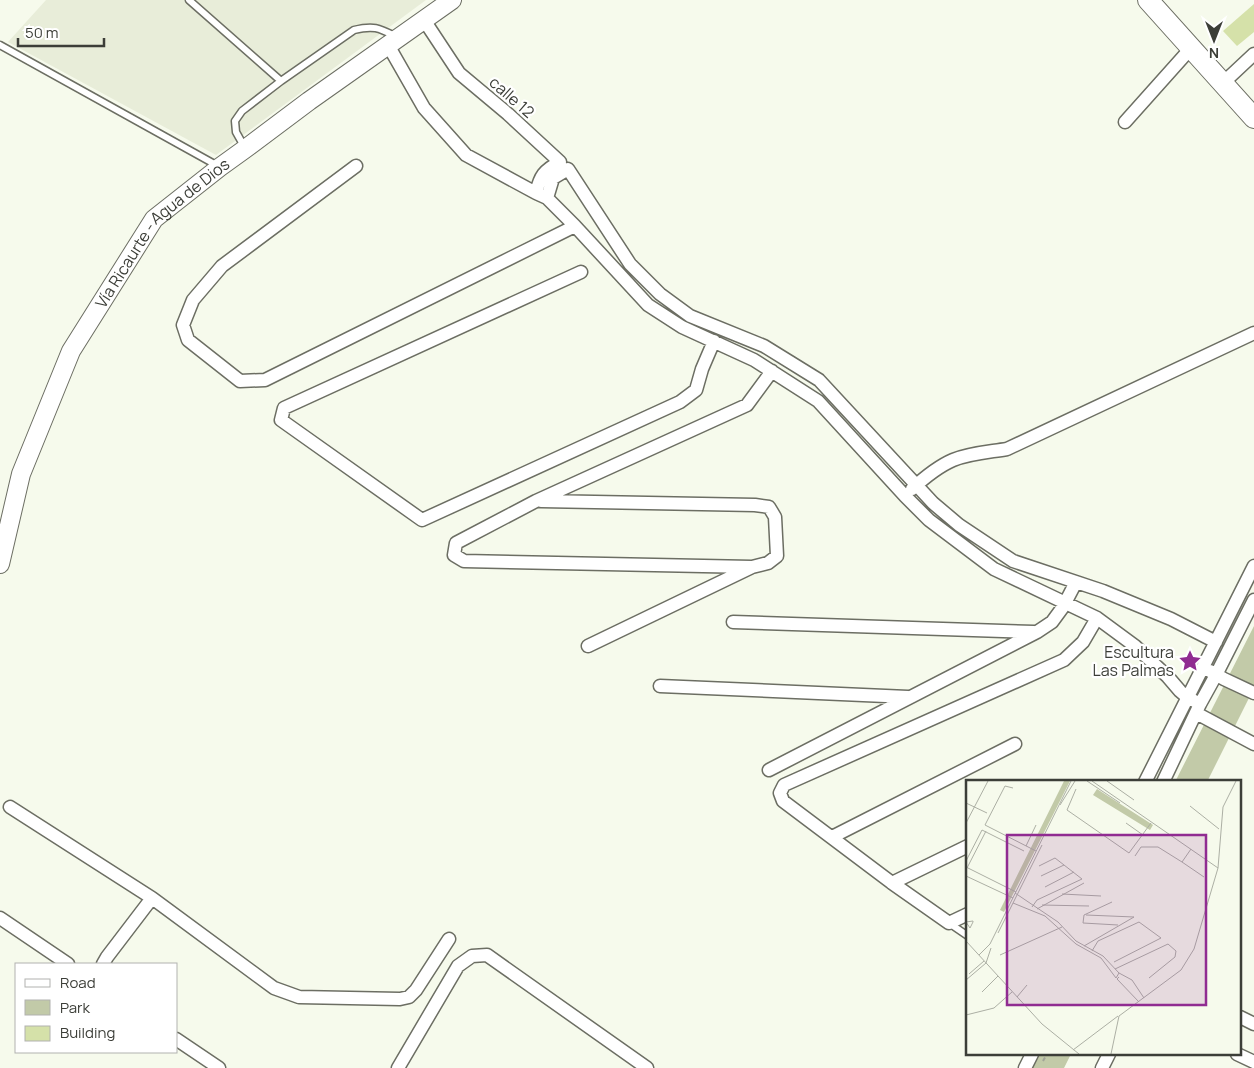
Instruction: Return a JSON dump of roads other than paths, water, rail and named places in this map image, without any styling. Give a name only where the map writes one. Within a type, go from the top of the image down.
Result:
[{"type":"main road","points":[[1148,0],[1254,118]]},
{"type":"street","name":"Vía Ricaurte - Agua de Dios","points":[[0,564],[22,474],[71,351],[154,219],[309,101],[452,0]]},
{"type":"street","name":"calle 12","points":[[424,20],[459,73],[508,114],[560,162],[547,169],[538,184],[541,196]]},
{"type":"street","points":[[393,41],[400,67],[424,108],[466,155],[541,196],[575,226],[648,305],[682,327],[754,360],[818,401],[929,520],[994,569],[1097,618],[1135,646],[1198,708],[1254,744]]},
{"type":"street","points":[[1125,122],[1192,48]]},
{"type":"street","points":[[1223,83],[1254,54]]},
{"type":"street","points":[[356,166],[222,266],[193,300],[183,325],[188,340],[240,381],[264,380],[575,226]]},
{"type":"street","points":[[541,196],[553,178],[568,168],[630,264],[660,294],[690,316],[764,346],[819,380],[933,502],[959,525],[1013,561],[1103,591],[1171,619],[1216,642]]},
{"type":"street","points":[[581,272],[284,408],[281,420],[422,520],[680,402],[696,390],[702,369],[714,341]]},
{"type":"street","points":[[682,327],[690,316]]},
{"type":"street","points":[[905,496],[945,464],[955,459],[972,454],[1007,449],[1254,334]]},
{"type":"street","points":[[754,360],[764,346]]},
{"type":"street","points":[[752,567],[464,561],[454,554],[456,543],[536,501],[747,405],[772,372]]},
{"type":"street","points":[[536,501],[755,505],[769,506],[775,517],[777,556],[768,563],[752,567],[588,646]]},
{"type":"street","points":[[1145,780],[1254,566]]},
{"type":"street","points":[[768,770],[1037,632],[1052,622],[1076,582]]},
{"type":"street","points":[[1164,780],[1198,708],[1254,600]]},
{"type":"street","points":[[966,915],[949,923],[783,801],[780,793],[784,785],[1064,660],[1083,642],[1097,618]]},
{"type":"street","points":[[734,622],[1037,632]]},
{"type":"street","points":[[1204,667],[1216,675],[1254,693]]},
{"type":"street","points":[[660,686],[910,697]]},
{"type":"street","points":[[832,838],[1015,744]]},
{"type":"street","points":[[10,807],[152,898],[274,988],[299,997],[400,999],[409,996],[416,990],[449,939]]},
{"type":"street","points":[[892,882],[966,847]]},
{"type":"street","points":[[104,963],[152,898]]},
{"type":"street","points":[[0,918],[67,963]]},
{"type":"street","points":[[398,1068],[458,966],[472,956],[487,955],[647,1068]]},
{"type":"street","points":[[1242,1018],[1254,1024]]},
{"type":"street","points":[[178,1040],[219,1068]]},
{"type":"street","points":[[1026,1068],[1031,1056]]},
{"type":"street","points":[[1102,1068],[1108,1056]]},
{"type":"street","points":[[1241,1056],[1254,1062]]},
{"type":"lane","points":[[189,0],[281,81]]},
{"type":"lane","points":[[246,149],[236,132],[235,121],[242,111],[281,81],[354,30],[368,26],[383,30],[393,41]]},
{"type":"lane","points":[[0,45],[220,167]]},
{"type":"lane","points":[[949,923],[966,935]]},
{"type":"place","name":"Escultura Las Palmas","points":[[1190,661]]}]
